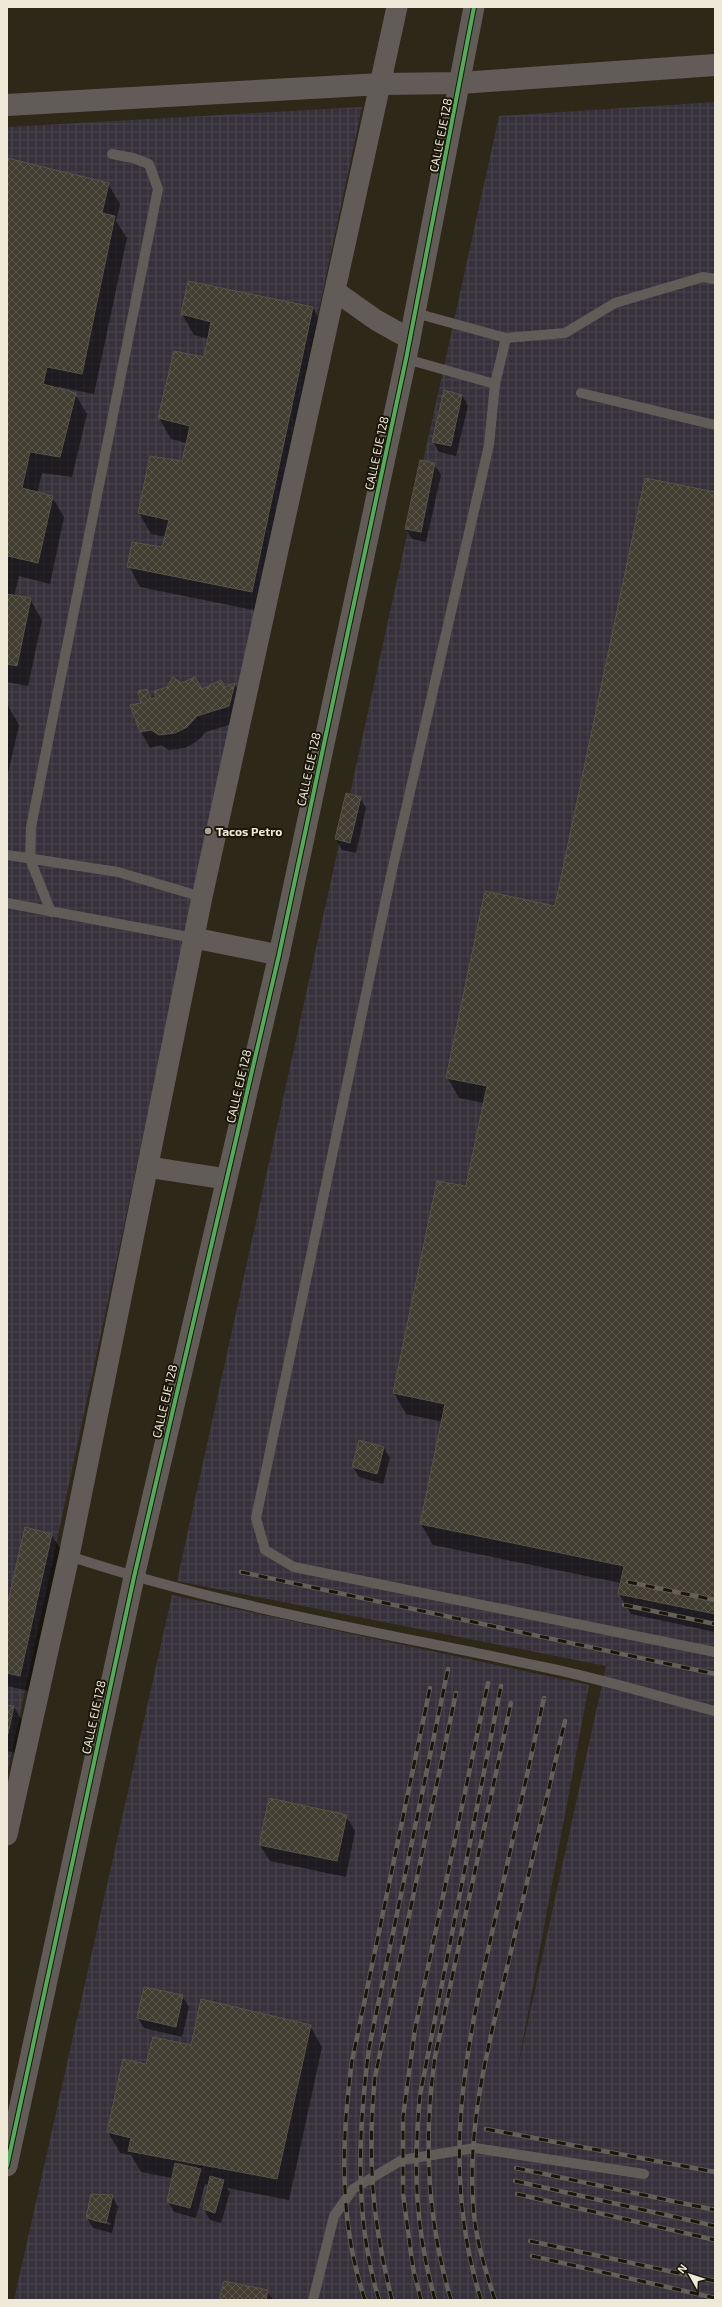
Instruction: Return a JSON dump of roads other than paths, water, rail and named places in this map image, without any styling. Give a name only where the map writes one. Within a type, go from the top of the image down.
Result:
[{"type":"street","points":[[7,1836],[69,1556],[202,897],[397,7]]},
{"type":"street","name":"CALLE EJE 128","points":[[7,2166],[134,1577],[278,955],[406,359],[474,7]]},
{"type":"street","points":[[7,106],[381,84],[460,82],[715,65]]},
{"type":"street","points":[[335,291],[376,320],[410,339]]},
{"type":"street","points":[[194,938],[278,955]]},
{"type":"street","points":[[148,1167],[226,1179]]},
{"type":"lane","points":[[51,912],[30,859],[31,827],[158,189],[149,164],[134,158],[112,154]]},
{"type":"lane","points":[[415,313],[506,338],[565,333],[615,303],[703,277],[715,279]]},
{"type":"lane","points":[[506,338],[496,384],[489,445],[391,875],[256,1518],[265,1550],[294,1567],[715,1652]]},
{"type":"lane","points":[[406,359],[496,384]]},
{"type":"lane","points":[[580,393],[715,425]]},
{"type":"lane","points":[[7,855],[118,872],[202,897]]},
{"type":"lane","points":[[7,903],[194,938]]},
{"type":"lane","points":[[69,1556],[134,1577],[209,1597],[555,1670],[715,1711]]},
{"type":"lane","points":[[313,2300],[334,2216],[353,2188],[402,2160],[475,2148],[644,2174]]},
{"type":"railway","points":[[241,1572],[715,1674]]},
{"type":"railway","points":[[628,1582],[715,1600]]},
{"type":"railway","points":[[624,1605],[715,1624]]},
{"type":"railway","points":[[379,2300],[365,2238],[360,2175],[362,2112],[365,2080],[369,2048],[448,1669]]},
{"type":"railway","points":[[421,2300],[413,2268],[403,2194],[403,2117],[415,2029],[488,1683]]},
{"type":"railway","points":[[435,2300],[423,2248],[417,2198],[416,2174],[420,2095],[501,1686]]},
{"type":"railway","points":[[365,2300],[350,2241],[347,2212],[344,2151],[348,2091],[352,2061],[430,1688]]},
{"type":"railway","points":[[392,2300],[380,2243],[373,2189],[371,2135],[375,2077],[456,1693]]},
{"type":"railway","points":[[481,2300],[468,2250],[461,2202],[459,2154],[462,2107],[467,2060],[475,2012],[544,1698]]},
{"type":"railway","points":[[451,2300],[443,2270],[432,2209],[428,2149],[431,2088],[435,2057],[511,1703]]},
{"type":"railway","points":[[495,2300],[485,2268],[475,2226],[472,2181],[473,2147],[477,2113],[488,2047],[565,1721]]},
{"type":"railway","points":[[486,2129],[715,2172]]},
{"type":"railway","points":[[516,2168],[715,2210]]},
{"type":"railway","points":[[515,2181],[715,2226]]},
{"type":"railway","points":[[517,2194],[715,2240]]},
{"type":"railway","points":[[530,2241],[715,2281]]},
{"type":"railway","points":[[532,2256],[715,2298]]},
{"type":"place","name":"Tacos Petro","points":[[208,831]]}]
